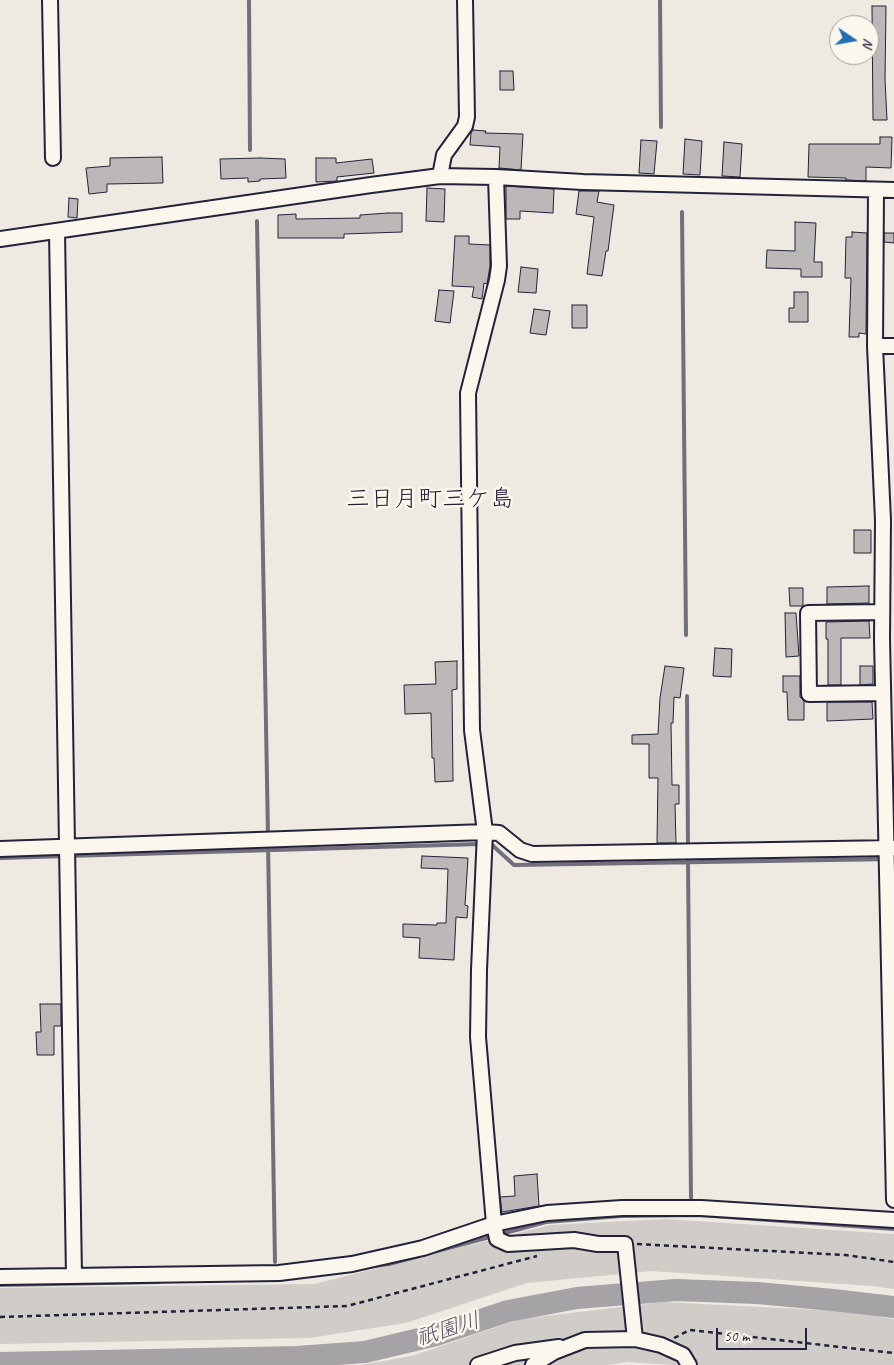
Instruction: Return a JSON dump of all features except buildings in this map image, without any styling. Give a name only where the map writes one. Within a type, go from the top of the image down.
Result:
[{"type":"street","points":[[50,0],[53,158]]},
{"type":"street","points":[[440,176],[444,155],[468,117],[465,0]]},
{"type":"street","points":[[0,239],[440,176],[583,182],[894,190]]},
{"type":"street","points":[[496,177],[498,273],[468,393],[472,730],[485,832],[478,1037],[487,1122],[494,1224],[497,1239],[508,1244],[574,1240],[598,1244],[626,1244],[635,1339]]},
{"type":"street","points":[[876,190],[875,346],[882,520],[882,612],[888,639],[883,693],[890,848],[886,870],[894,1200]]},
{"type":"street","points":[[58,232],[69,847],[74,1276]]},
{"type":"street","points":[[875,346],[894,346]]},
{"type":"street","points":[[882,612],[808,613],[808,649],[809,694],[883,693]]},
{"type":"street","points":[[0,849],[485,832],[499,832],[520,850],[532,854],[890,848]]},
{"type":"street","points":[[0,1277],[279,1273],[352,1264],[423,1248],[494,1224],[547,1213],[622,1208],[701,1208],[894,1220]]},
{"type":"street","points":[[533,1365],[554,1352],[585,1340],[635,1339],[661,1345],[683,1355],[689,1365]]},
{"type":"street","points":[[478,1365],[515,1353],[569,1345]]},
{"type":"path","points":[[626,1244],[846,1255],[894,1262]]},
{"type":"path","points":[[0,1317],[347,1306],[541,1255]]},
{"type":"path","points":[[661,1345],[690,1330],[894,1353]]},
{"type":"shaded area","points":[[666,1219],[894,1234],[894,1289],[652,1271],[527,1283],[406,1323],[309,1338],[0,1344],[0,1288],[314,1284],[550,1225]]},
{"type":"shaded area","points":[[663,1302],[840,1311],[894,1319],[894,1365],[674,1365],[627,1362],[609,1365],[360,1365],[412,1356],[520,1319]]},
{"type":"waterway","points":[[249,0],[250,150]]},
{"type":"waterway","points":[[660,0],[661,127]]},
{"type":"waterway","points":[[682,212],[686,635]]},
{"type":"waterway","points":[[257,221],[268,836]]},
{"type":"waterway","points":[[687,696],[688,849]]},
{"type":"waterway","points":[[268,843],[275,1262]]},
{"type":"waterway","points":[[0,858],[480,844]]},
{"type":"waterway","points":[[487,844],[491,844],[514,865],[894,859]]},
{"type":"waterway","points":[[688,861],[691,1198]]},
{"type":"waterway","points":[[426,1254],[546,1222],[621,1216],[699,1215],[894,1229]]},
{"type":"waterway","points":[[373,1266],[419,1256]]},
{"type":"waterway","points":[[0,1285],[159,1282]]},
{"type":"waterway","name":"祇園川","points":[[0,1363],[297,1357],[365,1352],[436,1335],[508,1311],[577,1298],[676,1290],[757,1293],[894,1307]]},
{"type":"district","name":"三日月町三ケ島","points":[[430,500]]}]
